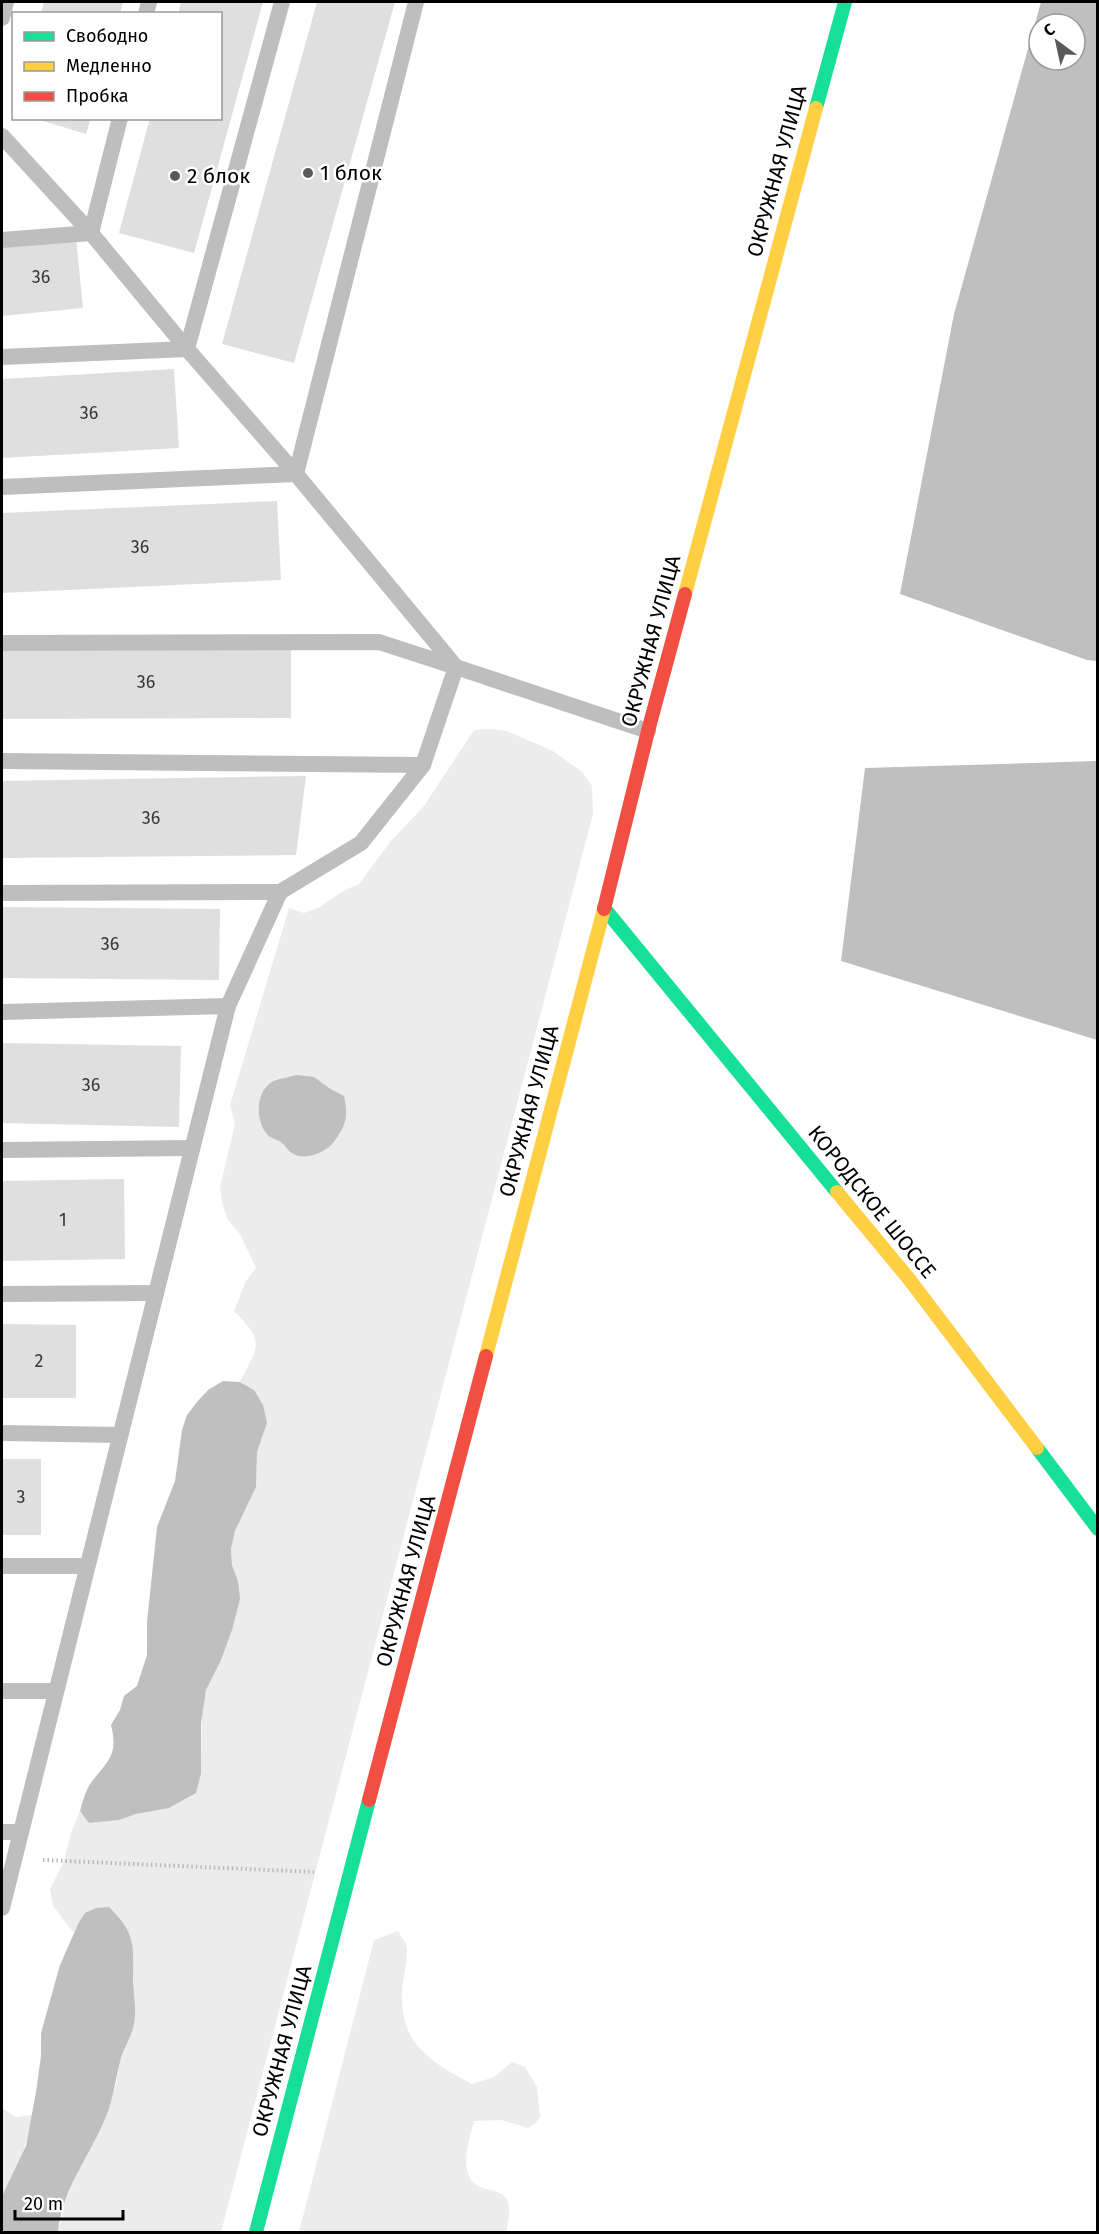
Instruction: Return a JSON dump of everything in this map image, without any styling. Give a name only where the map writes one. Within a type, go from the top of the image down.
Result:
[{"type":"main road","name":"ОКРУЖНАЯ УЛИЦА","points":[[256,2232],[604,908],[648,731],[845,2]]},
{"type":"main road","name":"КОРОДСКОЕ ШОССЕ","points":[[604,908],[909,1280],[1098,1529]]},
{"type":"lane","points":[[2,18],[6,2]]},
{"type":"lane","points":[[187,348],[282,2]]},
{"type":"lane","points":[[296,474],[416,2]]},
{"type":"lane","points":[[90,233],[119,120]]},
{"type":"lane","points":[[2,136],[90,233],[296,474],[456,667]]},
{"type":"lane","points":[[2,240],[90,233]]},
{"type":"lane","points":[[2,357],[187,348]]},
{"type":"lane","points":[[2,488],[296,474]]},
{"type":"lane","points":[[2,643],[379,642],[648,731]]},
{"type":"lane","points":[[2,893],[280,892],[361,843],[423,765],[456,667]]},
{"type":"lane","points":[[2,760],[423,765]]},
{"type":"lane","points":[[2,1908],[228,1006],[280,892]]},
{"type":"lane","points":[[2,1012],[228,1006]]},
{"type":"lane","points":[[2,1150],[192,1148]]},
{"type":"lane","points":[[2,1294],[156,1293]]},
{"type":"lane","points":[[2,1433],[120,1435]]},
{"type":"lane","points":[[2,1566],[87,1566]]},
{"type":"lane","points":[[2,1691],[56,1691]]},
{"type":"lane","points":[[2,1832],[21,1832]]},
{"type":"path","points":[[14,1858],[350,1874]]},
{"type":"shaded area","points":[[1041,2],[1097,2],[1097,661],[1087,660],[900,594],[954,314],[1027,52],[1027,72],[1087,72],[1087,12],[1038,12]]},
{"type":"shaded area","points":[[474,730],[507,731],[553,751],[582,772],[592,786],[593,814],[221,2232],[58,2232],[65,2202],[83,2160],[105,2119],[116,2085],[120,2062],[133,2028],[133,1981],[79,1922],[74,1933],[53,1906],[50,1889],[64,1861],[72,1830],[80,1811],[89,1823],[119,1820],[136,1814],[169,1808],[196,1793],[201,1774],[202,1706],[206,1690],[226,1646],[238,1581],[232,1565],[231,1549],[235,1531],[256,1487],[257,1452],[267,1423],[254,1390],[240,1382],[256,1345],[251,1331],[234,1311],[246,1281],[256,1268],[240,1234],[228,1220],[222,1203],[220,1187],[235,1124],[230,1105],[289,908],[304,913],[318,908],[345,890],[359,884],[391,841],[424,806]]},
{"type":"shaded area","points":[[1097,761],[1097,1040],[841,961],[865,768]]},
{"type":"shaded area","points":[[297,1075],[314,1077],[344,1096],[346,1114],[336,1139],[322,1152],[310,1156],[297,1156],[281,1142],[270,1137],[261,1124],[259,1116],[260,1099],[268,1085],[274,1081]]},
{"type":"shaded area","points":[[223,1381],[240,1382],[254,1390],[263,1405],[267,1423],[257,1452],[256,1487],[235,1531],[231,1549],[232,1565],[238,1581],[240,1599],[221,1660],[206,1690],[201,1723],[201,1774],[196,1793],[169,1808],[136,1814],[119,1820],[89,1823],[80,1811],[84,1799],[91,1783],[111,1755],[114,1742],[111,1725],[120,1710],[124,1696],[137,1686],[147,1655],[147,1622],[157,1527],[175,1481],[182,1430],[187,1415],[197,1402],[208,1390]]},
{"type":"shaded area","points":[[109,1907],[125,1925],[132,1941],[135,2011],[133,2028],[121,2058],[108,2112],[70,2188],[58,2232],[2,2232],[2,2196],[26,2146],[41,2056],[41,2033],[60,1965],[85,1913],[96,1908]]},
{"type":"shaded area","points":[[398,1931],[406,1944],[407,1951],[402,1992],[403,2015],[414,2041],[423,2052],[445,2069],[472,2084],[494,2077],[512,2062],[525,2067],[537,2087],[540,2117],[535,2124],[528,2128],[501,2120],[474,2121],[469,2141],[466,2163],[469,2176],[474,2183],[497,2192],[508,2202],[506,2232],[299,2232],[374,1940]]},
{"type":"shaded area","points":[[2,2108],[16,2117],[33,2115],[22,2157],[2,2196]]},
{"type":"building","points":[[44,2],[123,2],[120,12],[42,12]]},
{"type":"building","name":"2 блок","points":[[181,2],[263,2],[194,253],[119,233],[149,120],[222,120],[222,12],[178,12]]},
{"type":"building","name":"1 блок","points":[[317,2],[395,2],[294,363],[222,344]]},
{"type":"building","points":[[40,120],[90,120],[86,134]]},
{"type":"building","points":[[76,238],[83,308],[2,316],[2,246]]},
{"type":"building","points":[[174,369],[179,448],[2,458],[2,379]]},
{"type":"building","points":[[277,501],[281,580],[2,593],[2,513]]},
{"type":"building","points":[[291,644],[291,718],[2,719],[2,646]]},
{"type":"building","points":[[306,776],[296,855],[2,858],[2,781]]},
{"type":"building","points":[[2,907],[220,909],[219,980],[2,978]]},
{"type":"building","points":[[2,1043],[181,1046],[179,1127],[2,1123]]},
{"type":"building","points":[[124,1179],[125,1259],[2,1261],[2,1181]]},
{"type":"building","points":[[2,1324],[76,1325],[76,1398],[2,1398]]},
{"type":"building","points":[[2,1459],[41,1459],[41,1535],[2,1535]]},
{"type":"traffic: fast","points":[[816,108],[845,2]]},
{"type":"traffic: fast","points":[[604,908],[837,1192]]},
{"type":"traffic: fast","points":[[1037,1448],[1098,1529]]},
{"type":"traffic: fast","points":[[256,2232],[369,1800]]},
{"type":"traffic: slow","points":[[685,594],[816,108]]},
{"type":"traffic: slow","points":[[486,1356],[604,909]]},
{"type":"traffic: slow","points":[[837,1192],[909,1279],[1037,1448]]},
{"type":"traffic: jam","points":[[604,909],[685,594]]},
{"type":"traffic: jam","points":[[369,1800],[486,1356]]},
{"type":"place","name":"1 блок","points":[[308,173]]},
{"type":"place","name":"2 блок","points":[[175,176]]}]
